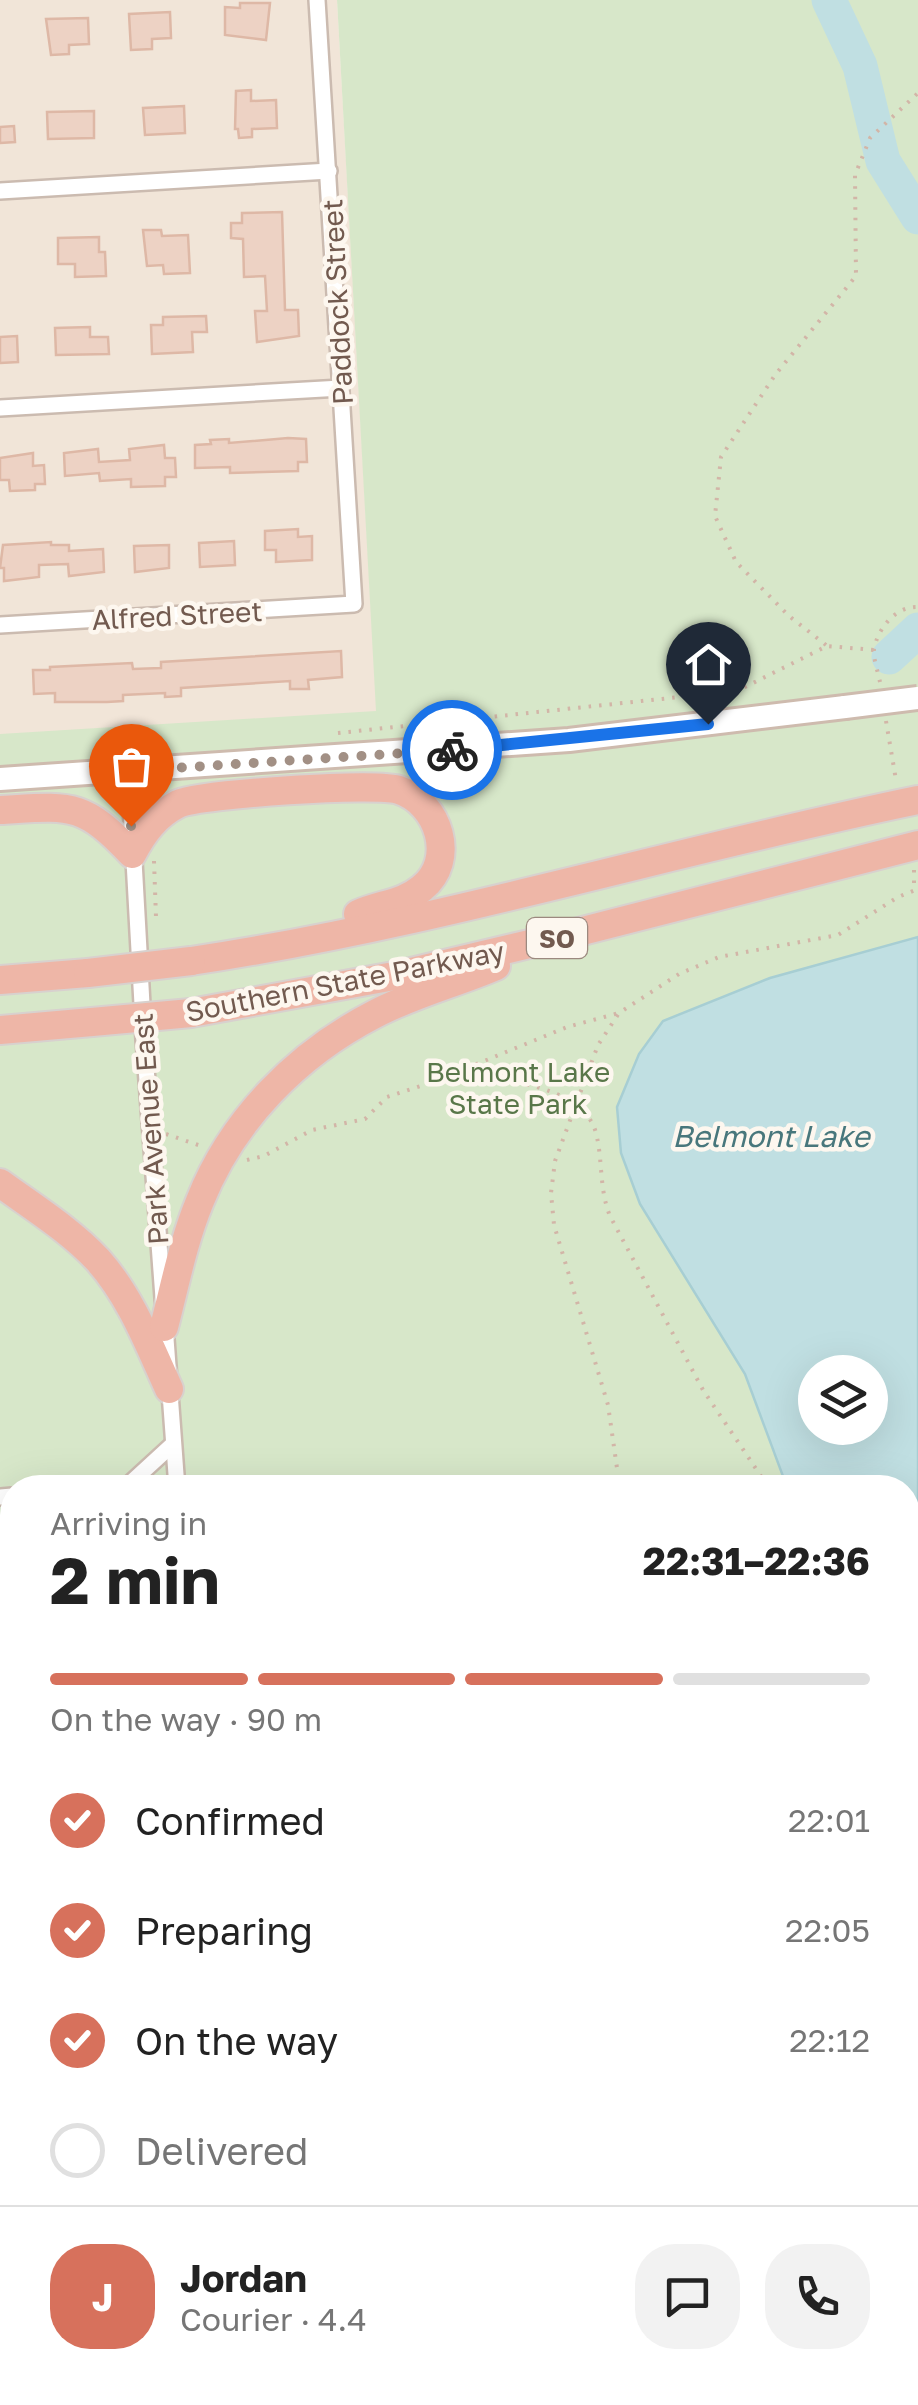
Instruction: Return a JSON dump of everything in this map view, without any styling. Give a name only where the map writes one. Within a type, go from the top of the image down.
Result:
[{"type":"highway","points":[[0,810],[80,810],[102,824],[132,854],[155,819],[190,800],[379,786],[401,790],[422,803],[436,822],[440,842],[436,871],[426,886],[408,898],[364,911],[292,945]]},
{"type":"highway","name":"Southern State Parkway","points":[[0,980],[191,961],[292,945],[510,898],[616,868],[918,800]]},
{"type":"highway","name":"Southern State Parkway","points":[[0,1030],[191,1013],[394,976],[916,858]]},
{"type":"highway","points":[[164,1327],[191,1224],[206,1186],[244,1122],[288,1074],[376,1013],[563,936]]},
{"type":"highway","points":[[0,968],[41,977]]},
{"type":"highway","points":[[0,1183],[76,1240],[101,1264],[132,1310],[169,1389]]},
{"type":"street","name":"Paddock Street","points":[[317,0],[354,604]]},
{"type":"street","points":[[0,191],[329,171]]},
{"type":"street","points":[[0,408],[341,388]]},
{"type":"street","name":"Alfred Street","points":[[0,626],[354,604]]},
{"type":"street","points":[[0,779],[569,740],[918,698]]},
{"type":"street","name":"Park Avenue East","points":[[129,771],[176,1475]]},
{"type":"street","points":[[142,1475],[174,1444]]},
{"type":"path","points":[[827,646],[789,616],[736,562],[715,516],[721,457],[775,375],[856,276],[855,174],[870,138],[918,93]]},
{"type":"path","points":[[330,734],[737,691],[827,646],[874,650]]},
{"type":"path","points":[[232,1158],[264,1156],[312,1130],[365,1119],[388,1097],[450,1076],[567,1027],[619,1013],[705,962],[838,935],[916,889],[916,858]]},
{"type":"path","points":[[618,1475],[608,1405],[554,1225],[552,1193],[555,1161],[576,1102],[598,1045],[619,1013]]},
{"type":"path","points":[[450,1076],[534,1087],[576,1102],[591,1117],[597,1136],[602,1196],[610,1216],[704,1390],[761,1475]]},
{"type":"shaded area","points":[[0,0],[337,0],[377,716],[0,739]]},
{"type":"green space","name":"Belmont Lake State Park","points":[[337,0],[918,0],[918,1475],[0,1475],[0,734],[376,711]]},
{"type":"water","name":"Belmont Lake","points":[[918,937],[918,1475],[783,1475],[745,1374],[640,1204],[621,1153],[617,1107],[639,1054],[663,1021],[770,978]]},
{"type":"building","points":[[240,3],[270,3],[266,40],[225,35],[225,7],[240,8]]},
{"type":"building","points":[[170,12],[171,38],[152,39],[152,49],[131,50],[129,14]]},
{"type":"building","points":[[88,18],[89,44],[69,45],[69,54],[51,55],[46,19]]},
{"type":"building","points":[[251,90],[251,101],[276,100],[277,128],[252,129],[252,137],[239,138],[235,129],[236,91]]},
{"type":"building","points":[[184,106],[185,133],[145,135],[143,108]]},
{"type":"building","points":[[94,111],[94,138],[48,139],[47,112]]},
{"type":"building","points":[[14,126],[15,142],[0,143],[0,127]]},
{"type":"building","points":[[282,212],[285,310],[298,310],[299,336],[257,342],[255,311],[267,311],[265,276],[244,277],[243,239],[231,238],[231,223],[242,223],[242,213]]},
{"type":"building","points":[[143,230],[161,230],[162,236],[188,235],[190,273],[164,274],[163,265],[147,266]]},
{"type":"building","points":[[99,237],[99,252],[105,252],[106,276],[75,277],[75,264],[58,264],[58,238]]},
{"type":"building","points":[[206,316],[207,332],[192,332],[193,352],[152,354],[151,325],[163,325],[163,317]]},
{"type":"building","points":[[90,327],[90,337],[108,337],[109,354],[56,355],[55,328]]},
{"type":"building","points":[[17,336],[18,362],[0,363],[0,337]]},
{"type":"building","points":[[229,439],[229,443],[306,439],[307,462],[298,462],[298,471],[230,473],[230,467],[195,468],[195,445],[211,444],[210,440]]},
{"type":"building","points":[[164,445],[165,458],[175,458],[176,477],[165,477],[165,486],[131,487],[131,479],[100,481],[99,473],[65,476],[64,453],[98,449],[99,462],[130,460],[129,449]]},
{"type":"building","points":[[33,453],[33,466],[44,465],[45,484],[35,484],[35,490],[10,491],[9,480],[0,480],[0,458]]},
{"type":"building","points":[[298,529],[298,537],[312,536],[312,560],[276,562],[276,550],[265,550],[265,531]]},
{"type":"building","points":[[234,541],[235,565],[200,567],[199,543]]},
{"type":"building","points":[[3,545],[69,545],[69,551],[103,549],[104,572],[69,576],[68,564],[39,565],[39,577],[4,581],[4,568],[0,568]]},
{"type":"building","points":[[169,545],[169,568],[135,572],[134,546]]},
{"type":"building","points":[[341,651],[342,677],[308,680],[309,689],[290,689],[290,681],[181,688],[181,696],[123,695],[123,701],[107,702],[55,702],[55,693],[34,694],[33,670],[50,667],[132,663],[133,669],[161,668],[161,662]]},
{"type":"waterway","points":[[829,0],[860,66],[883,161],[918,217]]},
{"type":"waterway","points":[[889,657],[918,630]]},
{"type":"way so far","points":[[131,826],[129,771],[452,750]]},
{"type":"route","points":[[452,750],[708,724]]}]
